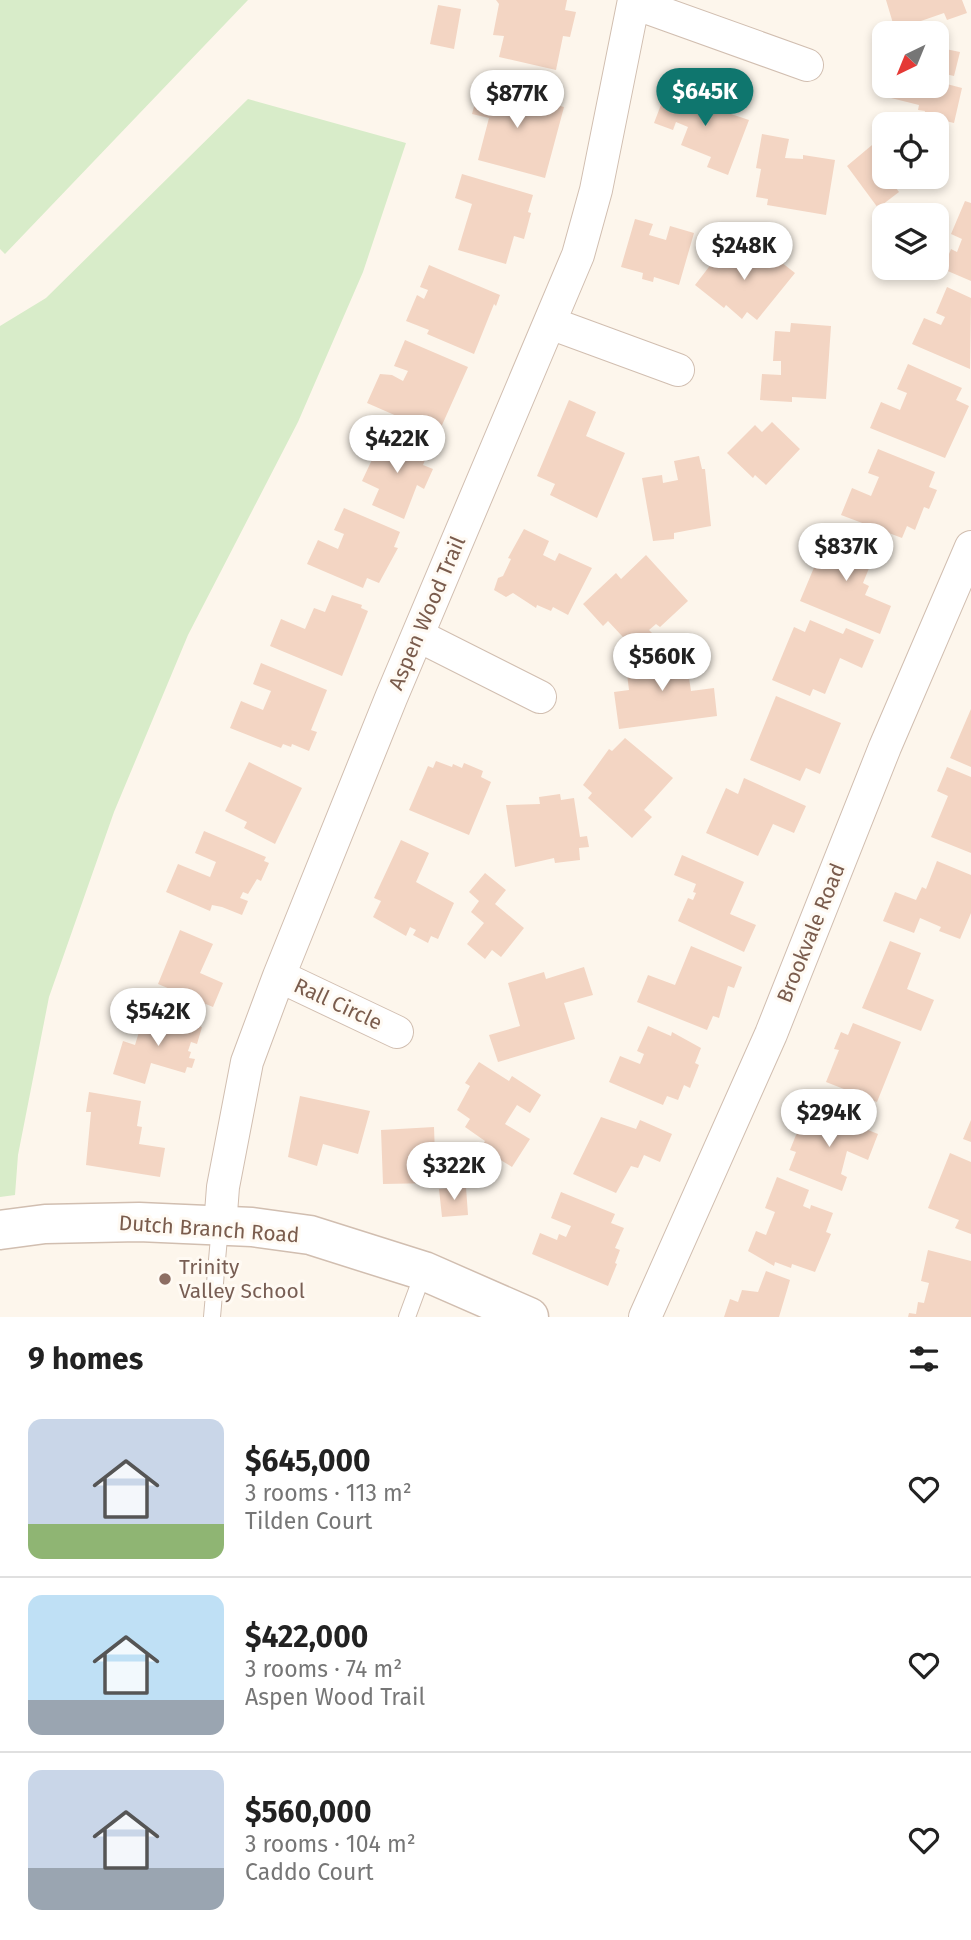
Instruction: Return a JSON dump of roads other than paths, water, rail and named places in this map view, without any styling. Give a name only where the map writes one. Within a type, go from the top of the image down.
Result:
[{"type":"street","points":[[634,2],[807,65]]},
{"type":"street","name":"Aspen Wood Trail","points":[[220,1226],[223,1187],[247,1062],[279,976],[578,255],[596,190],[634,2]]},
{"type":"street","points":[[550,323],[678,370]]},
{"type":"street","name":"Brookvale Road","points":[[645,1317],[771,1034],[885,747],[971,547]]},
{"type":"street","points":[[419,636],[540,697]]},
{"type":"street","name":"Rall Circle","points":[[279,976],[397,1032]]},
{"type":"street","name":"Dutch Branch Road","points":[[0,1230],[72,1223],[220,1226],[310,1235],[424,1271],[485,1308],[529,1317]]},
{"type":"lane","points":[[212,1317],[220,1226]]},
{"type":"lane","points":[[407,1317],[424,1271]]},
{"type":"place","name":"Trinity Valley School","points":[[165,1279]]}]
